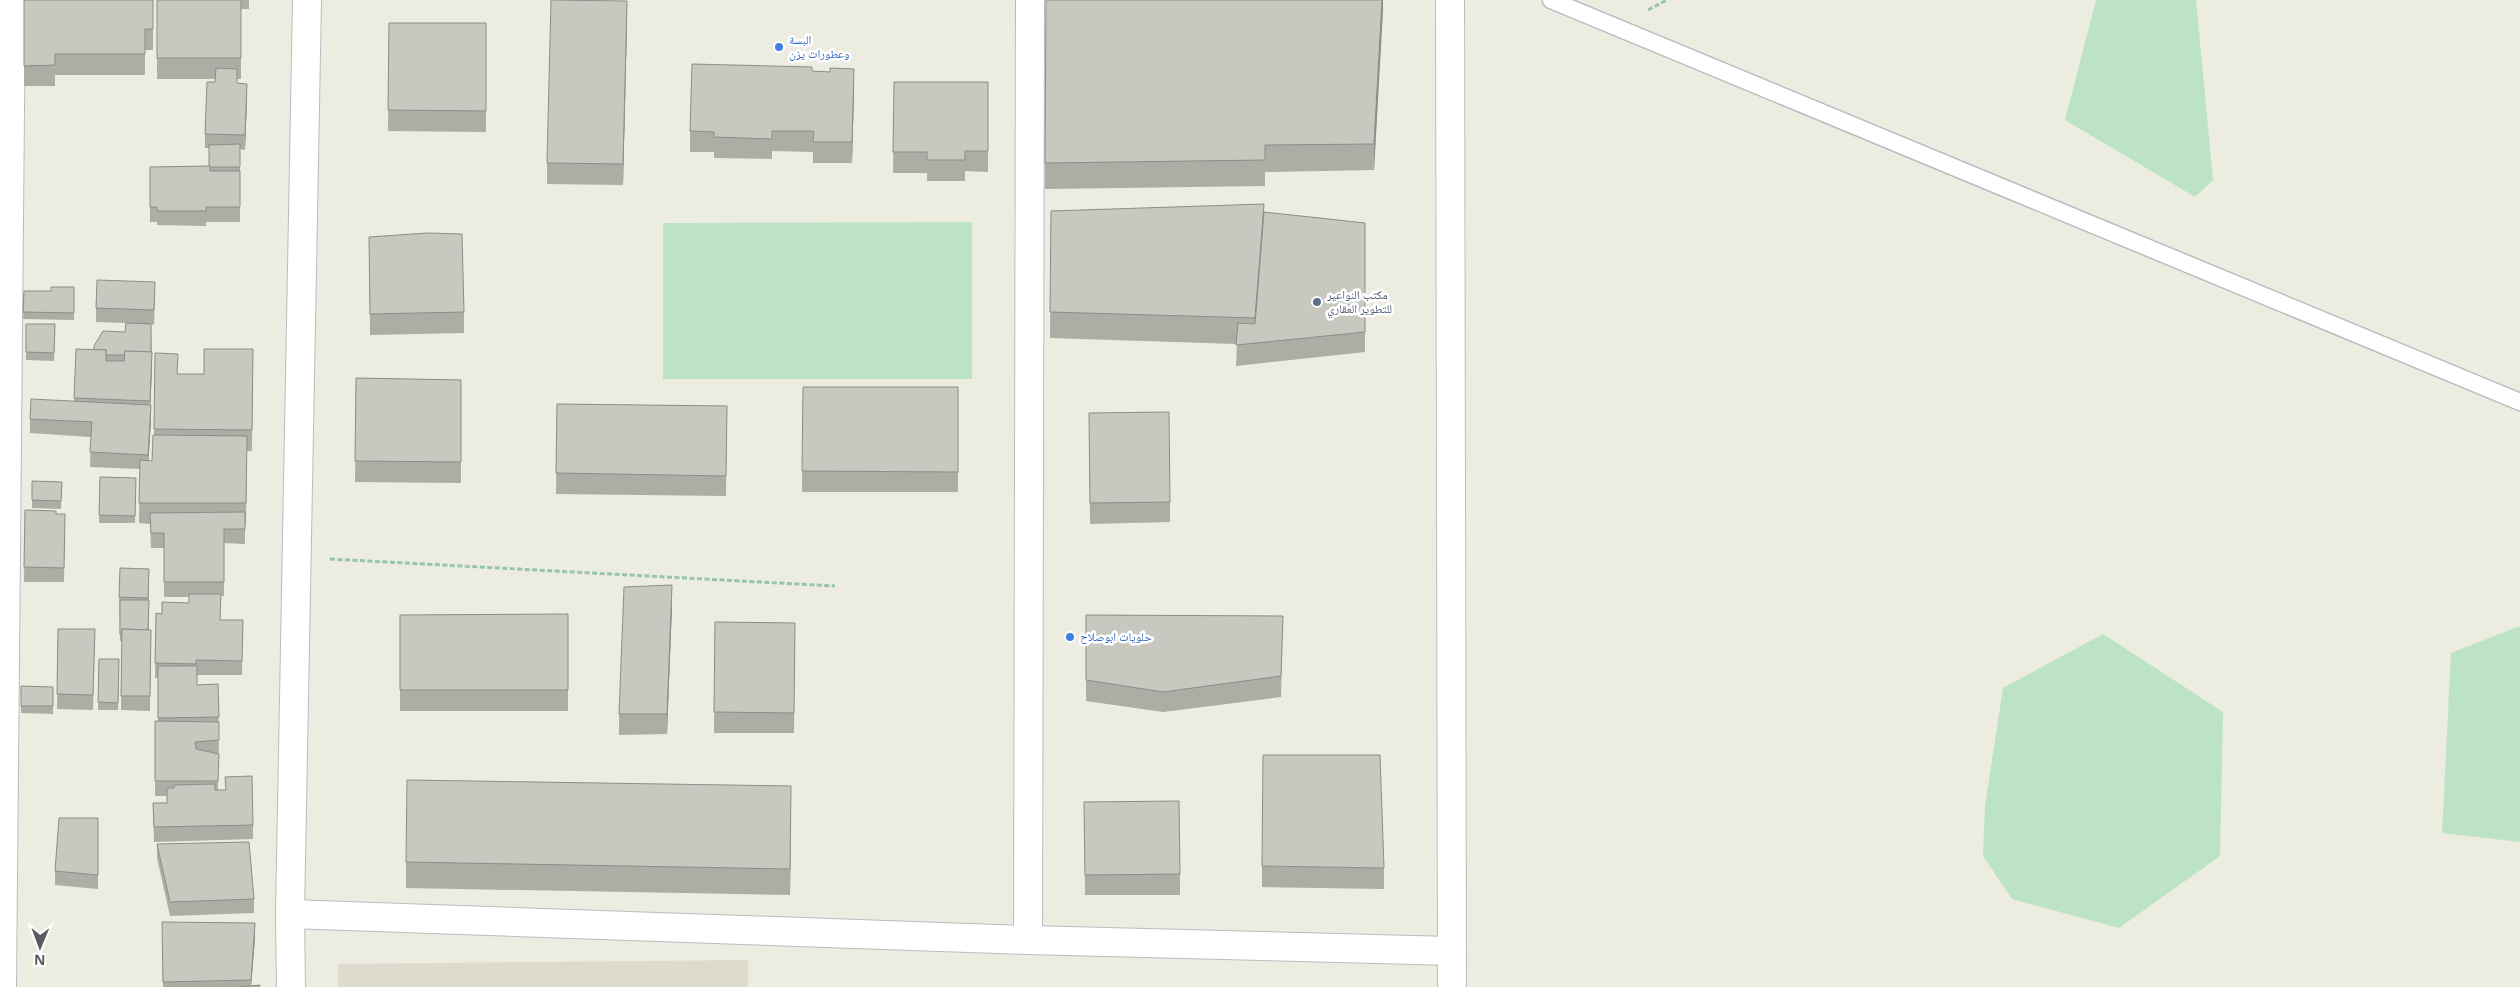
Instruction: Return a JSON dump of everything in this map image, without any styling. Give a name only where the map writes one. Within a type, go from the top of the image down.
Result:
[{"type":"street","points":[[2,987],[11,0]]},
{"type":"street","points":[[290,987],[307,0]]},
{"type":"street","points":[[1028,940],[1030,0]]},
{"type":"street","points":[[1450,0],[1452,987]]},
{"type":"street","points":[[290,914],[1028,940],[1452,951]]},
{"type":"lane","points":[[1551,0],[2520,402]]},
{"type":"path","points":[[296,558],[835,586]]},
{"type":"shaded area","points":[[748,960],[748,987],[338,987],[338,964]]},
{"type":"green space","points":[[2096,0],[2196,0],[2213,180],[2195,197],[2065,120]]},
{"type":"green space","points":[[972,222],[972,379],[663,379],[663,223]]},
{"type":"green space","points":[[2520,626],[2520,842],[2442,833],[2451,653]]},
{"type":"green space","points":[[2103,634],[2223,712],[2220,856],[2119,928],[2012,899],[1983,856],[1985,806],[2003,688]]},
{"type":"building","points":[[24,0],[153,0],[153,29],[145,29],[145,54],[55,54],[55,65],[24,66]]},
{"type":"building","points":[[157,0],[241,0],[241,58],[157,58]]},
{"type":"building","points":[[551,0],[627,1],[623,164],[547,163]]},
{"type":"building","points":[[1046,0],[1382,0],[1374,144],[1265,145],[1265,160],[1045,163]]},
{"type":"building","points":[[389,23],[486,23],[486,111],[388,110]]},
{"type":"building","points":[[692,64],[812,67],[812,71],[830,72],[830,68],[854,69],[852,142],[813,142],[814,131],[772,131],[772,139],[714,137],[714,132],[690,131]]},
{"type":"building","points":[[216,68],[237,69],[237,83],[247,84],[245,135],[205,134],[207,82],[215,82]]},
{"type":"building","points":[[894,82],[988,82],[988,151],[965,151],[965,160],[927,160],[927,152],[893,152]]},
{"type":"building","points":[[240,144],[240,167],[209,167],[209,145]]},
{"type":"building","points":[[210,166],[210,171],[240,171],[240,207],[206,207],[206,211],[157,211],[157,207],[150,207],[150,167]]},
{"type":"building","points":[[1264,204],[1255,318],[1050,312],[1051,211]]},
{"type":"building","points":[[1264,212],[1365,223],[1365,332],[1236,345],[1238,323],[1255,324]]},
{"type":"building","points":[[428,233],[462,234],[464,312],[370,314],[369,237]]},
{"type":"building","points":[[97,280],[155,282],[154,310],[96,308]]},
{"type":"building","points":[[51,287],[74,287],[74,313],[23,312],[24,291],[51,291]]},
{"type":"building","points":[[126,323],[151,324],[151,352],[125,351],[125,355],[106,355],[106,350],[94,350],[94,346],[103,331],[125,332]]},
{"type":"building","points":[[26,324],[55,324],[54,353],[26,352]]},
{"type":"building","points":[[76,349],[106,350],[106,361],[124,361],[125,351],[152,352],[150,401],[74,398]]},
{"type":"building","points":[[204,349],[253,349],[252,430],[154,429],[155,353],[178,354],[177,374],[204,374]]},
{"type":"building","points":[[356,378],[461,380],[461,462],[355,461]]},
{"type":"building","points":[[803,387],[958,387],[958,472],[802,471]]},
{"type":"building","points":[[31,399],[151,405],[148,455],[90,452],[92,422],[30,419]]},
{"type":"building","points":[[557,404],[727,406],[726,476],[556,473]]},
{"type":"building","points":[[1169,412],[1170,502],[1090,503],[1089,413]]},
{"type":"building","points":[[153,435],[247,436],[246,503],[139,503],[140,460],[152,461]]},
{"type":"building","points":[[100,477],[136,478],[135,516],[99,515]]},
{"type":"building","points":[[32,481],[62,482],[61,501],[32,500]]},
{"type":"building","points":[[25,510],[56,511],[56,514],[65,514],[64,568],[24,567]]},
{"type":"building","points":[[245,512],[245,529],[224,529],[224,582],[164,582],[164,533],[151,533],[150,513]]},
{"type":"building","points":[[120,568],[149,569],[148,598],[119,597]]},
{"type":"building","points":[[672,585],[667,714],[619,714],[624,587]]},
{"type":"building","points":[[189,594],[221,594],[220,620],[243,620],[242,661],[196,660],[196,664],[155,663],[156,613],[162,614],[162,602],[189,603]]},
{"type":"building","points":[[120,600],[149,600],[148,630],[122,629],[122,634],[120,634]]},
{"type":"building","points":[[568,614],[568,690],[400,690],[400,615]]},
{"type":"building","points":[[1086,615],[1283,616],[1281,676],[1163,692],[1086,680]]},
{"type":"building","points":[[715,622],[795,623],[794,713],[714,712]]},
{"type":"building","points":[[58,629],[95,629],[93,695],[57,694]]},
{"type":"building","points":[[122,629],[151,630],[150,696],[121,696]]},
{"type":"building","points":[[99,659],[119,659],[118,703],[98,702]]},
{"type":"building","points":[[158,666],[197,666],[197,685],[218,684],[219,717],[158,718]]},
{"type":"building","points":[[21,686],[53,687],[53,706],[21,706]]},
{"type":"building","points":[[155,721],[219,722],[219,740],[195,742],[196,749],[219,754],[218,781],[155,781]]},
{"type":"building","points":[[1263,755],[1380,755],[1384,868],[1262,866]]},
{"type":"building","points":[[252,776],[253,825],[154,827],[153,803],[167,803],[167,788],[174,788],[174,785],[215,784],[215,790],[226,790],[225,777]]},
{"type":"building","points":[[407,780],[791,786],[790,869],[406,862]]},
{"type":"building","points":[[1179,801],[1180,874],[1085,875],[1084,802]]},
{"type":"building","points":[[59,818],[98,818],[98,875],[55,871]]},
{"type":"building","points":[[249,842],[254,899],[170,902],[157,844]]},
{"type":"building","points":[[162,922],[255,923],[251,980],[163,982]]},
{"type":"building","points":[[260,985],[259,987],[239,987]]},
{"type":"place","name":"البسة وعطورات يزن","points":[[779,47]]},
{"type":"place","name":"مكتب النواعير للتطوير العقاري","points":[[1317,302]]},
{"type":"place","name":"حلويات ابوصلاح","points":[[1070,637]]}]
